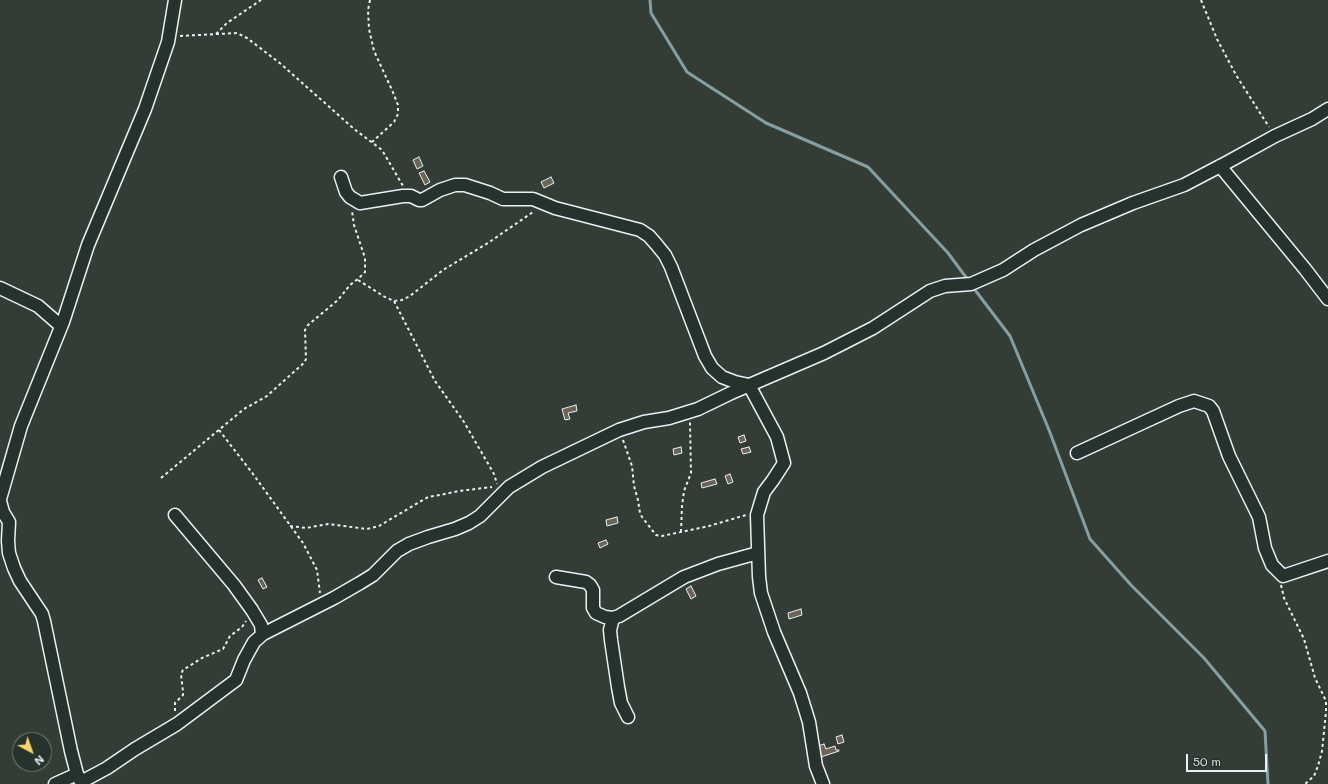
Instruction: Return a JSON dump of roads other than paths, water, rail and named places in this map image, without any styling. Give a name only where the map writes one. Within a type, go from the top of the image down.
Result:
[{"type":"street","points":[[80,780],[59,698],[42,614],[20,581],[14,568],[9,553],[7,535],[9,522],[3,512],[0,500],[21,426],[61,326],[88,245],[144,109],[169,37],[175,0]]},
{"type":"street","points":[[55,784],[80,780],[107,768],[177,724],[236,680],[251,647],[262,634],[334,598],[373,575],[397,552],[410,544],[469,523],[480,516],[509,487],[535,470],[619,430],[644,422],[669,418],[692,411],[824,353],[873,328],[930,291],[945,286],[971,284],[1003,270],[1034,250],[1081,225],[1133,203],[1184,185],[1275,136],[1312,119],[1328,109]]},
{"type":"street","points":[[1220,166],[1328,299]]},
{"type":"street","points":[[341,177],[346,192],[354,200],[360,203],[403,196],[411,196],[422,200],[440,190],[455,185],[465,185],[503,199],[514,200],[528,198],[555,208],[640,230],[649,236],[665,255],[705,356],[712,368],[722,376],[735,382],[749,385],[777,437],[784,463],[764,492],[757,515],[761,593],[774,632],[800,693],[809,722],[816,766],[823,784]]},
{"type":"street","points":[[0,288],[38,306],[61,326]]},
{"type":"street","points":[[1077,453],[1179,406],[1194,402],[1209,406],[1213,411],[1229,456],[1259,517],[1265,548],[1272,565],[1283,576],[1328,561]]},
{"type":"street","points":[[175,515],[234,585],[252,610],[260,625],[262,634]]},
{"type":"street","points":[[0,547],[7,535]]},
{"type":"street","points":[[556,577],[586,582],[593,590],[593,608],[596,614],[605,618],[613,618],[619,616],[684,577],[718,564],[758,553]]},
{"type":"street","points":[[613,618],[610,630],[618,687],[621,703],[628,717]]},
{"type":"waterway","points":[[650,0],[651,13],[687,72],[766,123],[868,167],[948,253],[968,280]]},
{"type":"waterway","points":[[972,286],[1010,336],[1049,430],[1090,539],[1131,585],[1204,658],[1265,731],[1268,784]]}]
